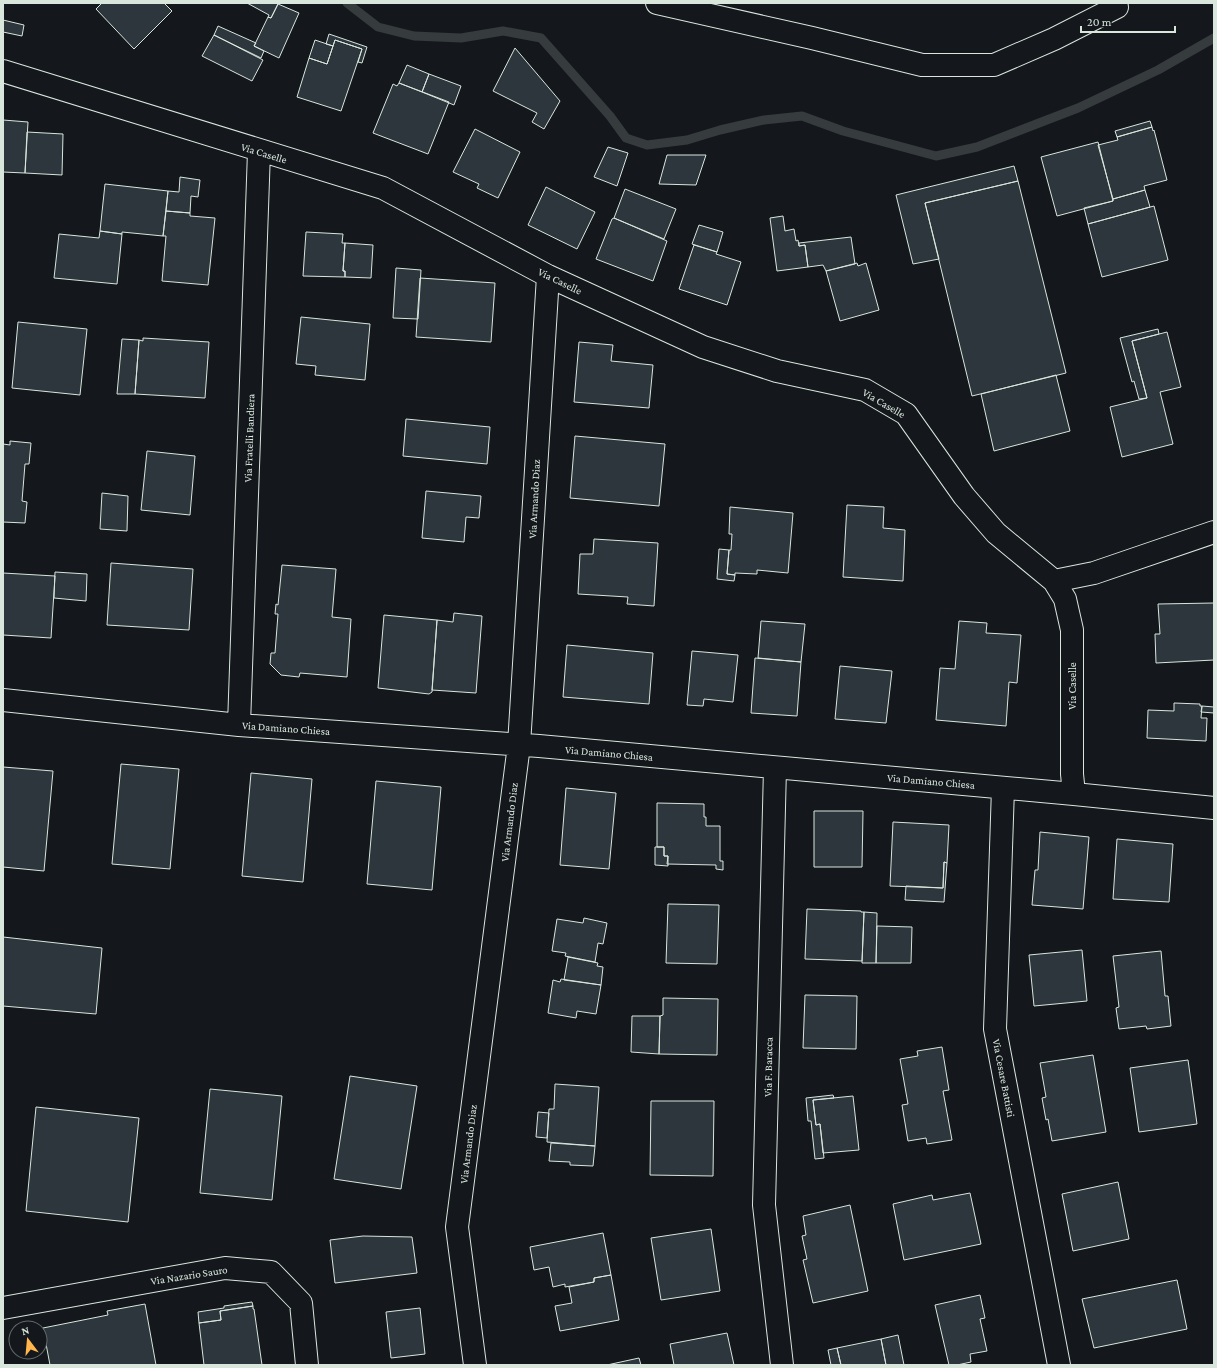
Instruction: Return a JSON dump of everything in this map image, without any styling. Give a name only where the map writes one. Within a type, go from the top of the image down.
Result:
[{"type":"street","points":[[657,3],[812,38],[922,65],[994,65],[1054,39],[1117,7]]},
{"type":"street","name":"Via Caselle","points":[[3,71],[383,188],[548,276],[703,347],[777,370],[865,390],[906,414],[964,496],[996,533],[1054,581],[1065,599],[1072,630],[1072,774],[1074,794]]},
{"type":"street","name":"Via Fratelli Bandiera","points":[[239,725],[260,151]]},
{"type":"street","name":"Via Armando Diaz","points":[[475,1365],[457,1228],[519,745],[548,276]]},
{"type":"street","points":[[1054,581],[1094,573],[1214,532]]},
{"type":"street","name":"Via Damiano Chiesa","points":[[3,700],[239,725],[519,745],[1074,794],[1214,808]]},
{"type":"street","name":"Via F. Baracca","points":[[775,768],[764,1205],[782,1365]]},
{"type":"street","name":"Via Cesare Battisti","points":[[1003,788],[995,1029],[1059,1365]]},
{"type":"street","name":"Via Nazario Sauro","points":[[3,1308],[225,1268],[271,1272],[301,1303],[307,1365]]},
{"type":"building","points":[[102,3],[164,3],[172,11],[134,49],[96,9]]},
{"type":"building","points":[[247,3],[278,4],[271,18],[268,17],[269,15]]},
{"type":"building","points":[[278,4],[299,13],[279,58],[254,46],[268,17],[271,18]]},
{"type":"building","points":[[3,20],[24,25],[22,36],[3,32]]},
{"type":"building","points":[[218,26],[256,43],[254,46],[264,51],[261,58],[214,35]]},
{"type":"building","points":[[329,34],[367,47],[362,63],[358,62],[362,49],[335,40],[333,46],[326,44]]},
{"type":"building","points":[[214,35],[263,60],[252,81],[202,56]]},
{"type":"building","points":[[315,40],[333,46],[327,64],[309,58]]},
{"type":"building","points":[[335,40],[362,49],[341,111],[297,97],[309,58],[327,64]]},
{"type":"building","points":[[515,48],[560,101],[544,129],[532,122],[537,113],[493,91]]},
{"type":"building","points":[[407,65],[429,74],[422,92],[399,83]]},
{"type":"building","points":[[429,74],[461,86],[454,105],[422,92]]},
{"type":"building","points":[[399,83],[449,102],[428,154],[373,133],[393,84],[397,86]]},
{"type":"building","points":[[3,120],[28,122],[25,173],[3,172]]},
{"type":"building","points":[[1150,121],[1152,127],[1117,137],[1115,131]]},
{"type":"building","points":[[1152,127],[1167,180],[1144,186],[1145,190],[1113,199],[1098,145],[1118,140],[1117,137]]},
{"type":"building","points":[[475,129],[520,152],[498,198],[477,188],[479,184],[453,172]]},
{"type":"building","points":[[27,132],[63,134],[62,175],[25,173]]},
{"type":"building","points":[[1098,142],[1113,201],[1057,216],[1041,157]]},
{"type":"building","points":[[608,147],[628,153],[617,186],[594,177]]},
{"type":"building","points":[[667,155],[706,155],[696,185],[659,184]]},
{"type":"building","points":[[1014,166],[1018,181],[925,203],[939,259],[913,264],[896,195]]},
{"type":"building","points":[[180,177],[200,180],[198,197],[191,196],[190,213],[166,211],[168,191],[179,192]]},
{"type":"building","points":[[1018,181],[1066,373],[972,396],[925,203]]},
{"type":"building","points":[[105,184],[168,191],[163,236],[122,232],[122,234],[100,231]]},
{"type":"building","points":[[546,187],[595,212],[577,249],[528,225]]},
{"type":"building","points":[[625,189],[676,209],[664,239],[614,218]]},
{"type":"building","points":[[1145,190],[1150,207],[1088,224],[1084,208],[1113,201],[1113,199]]},
{"type":"building","points":[[1154,206],[1168,260],[1102,277],[1088,224]]},
{"type":"building","points":[[166,211],[190,213],[190,216],[215,218],[208,285],[162,281],[166,236],[163,236]]},
{"type":"building","points":[[783,216],[785,231],[794,229],[796,241],[798,240],[799,246],[805,245],[808,267],[777,271],[770,218]]},
{"type":"building","points":[[614,218],[667,241],[653,281],[596,259],[612,219]]},
{"type":"building","points":[[699,225],[723,232],[717,252],[692,244]]},
{"type":"building","points":[[100,231],[122,234],[117,284],[54,278],[59,234],[99,238]]},
{"type":"building","points":[[306,232],[343,234],[342,243],[345,243],[343,271],[345,271],[345,277],[303,276]]},
{"type":"building","points":[[851,237],[855,264],[826,271],[823,265],[808,267],[805,245],[799,246],[799,243]]},
{"type":"building","points":[[345,243],[373,245],[371,278],[345,277],[345,271],[343,271]]},
{"type":"building","points":[[694,245],[717,252],[716,254],[741,262],[727,305],[679,289]]},
{"type":"building","points":[[857,263],[858,266],[866,263],[879,310],[840,321],[826,271]]},
{"type":"building","points":[[396,268],[421,270],[418,319],[393,318]]},
{"type":"building","points":[[420,278],[495,283],[491,342],[416,337]]},
{"type":"building","points":[[301,317],[370,324],[365,380],[315,375],[316,366],[296,364]]},
{"type":"building","points":[[18,322],[87,329],[80,395],[12,388]]},
{"type":"building","points":[[1158,329],[1159,334],[1132,341],[1147,398],[1139,399],[1134,381],[1132,382],[1120,338]]},
{"type":"building","points":[[1167,332],[1181,387],[1160,392],[1173,444],[1122,457],[1110,407],[1147,398],[1132,341]]},
{"type":"building","points":[[143,338],[209,342],[205,398],[135,394],[139,340],[143,341]]},
{"type":"building","points":[[122,339],[139,340],[135,394],[117,394]]},
{"type":"building","points":[[579,342],[613,345],[611,361],[653,365],[649,408],[574,402]]},
{"type":"building","points":[[1056,375],[1070,431],[994,451],[981,394]]},
{"type":"building","points":[[406,419],[490,427],[487,464],[403,456]]},
{"type":"building","points":[[575,436],[665,444],[659,506],[570,498]]},
{"type":"building","points":[[10,441],[31,443],[29,464],[25,464],[22,501],[27,502],[25,523],[3,522],[3,444],[10,445]]},
{"type":"building","points":[[147,451],[195,456],[190,515],[141,510]]},
{"type":"building","points":[[426,491],[481,496],[479,518],[466,517],[464,542],[422,538]]},
{"type":"building","points":[[102,493],[128,496],[127,531],[100,529]]},
{"type":"building","points":[[847,505],[884,507],[883,528],[905,530],[903,581],[843,577]]},
{"type":"building","points":[[730,507],[793,513],[788,573],[757,570],[757,574],[727,574],[732,534],[729,534]]},
{"type":"building","points":[[594,539],[658,543],[654,606],[627,604],[628,597],[578,594],[580,554],[593,554]]},
{"type":"building","points":[[719,549],[729,550],[727,574],[735,575],[734,581],[717,579]]},
{"type":"building","points":[[111,563],[193,569],[189,630],[107,625]]},
{"type":"building","points":[[282,565],[336,569],[332,617],[351,619],[347,677],[300,673],[299,677],[281,675],[270,664],[271,653],[275,653],[278,614],[275,614],[276,604],[278,605]]},
{"type":"building","points":[[55,572],[87,574],[86,601],[54,598]]},
{"type":"building","points":[[3,573],[55,576],[51,638],[3,635]]},
{"type":"building","points":[[1214,603],[1214,660],[1156,663],[1155,634],[1160,634],[1158,604]]},
{"type":"building","points":[[454,613],[482,616],[476,693],[432,690],[437,620],[453,622]]},
{"type":"building","points":[[384,615],[437,620],[432,692],[429,694],[378,688]]},
{"type":"building","points":[[761,621],[805,624],[801,662],[758,658]]},
{"type":"building","points":[[959,621],[987,623],[986,633],[1021,635],[1017,683],[1009,682],[1006,726],[936,720],[940,668],[955,669]]},
{"type":"building","points":[[567,645],[653,653],[649,704],[563,697]]},
{"type":"building","points":[[692,651],[738,655],[733,702],[704,699],[703,706],[687,705]]},
{"type":"building","points":[[755,658],[801,662],[797,716],[751,713]]},
{"type":"building","points":[[840,666],[892,671],[886,723],[835,719]]},
{"type":"building","points":[[1174,703],[1200,704],[1200,706],[1202,706],[1201,718],[1207,718],[1206,741],[1147,738],[1148,710],[1174,711]]},
{"type":"building","points":[[1202,706],[1214,707],[1214,713],[1201,712]]},
{"type":"building","points":[[121,764],[179,769],[170,869],[112,864]]},
{"type":"building","points":[[3,767],[53,771],[44,871],[3,867]]},
{"type":"building","points":[[251,773],[312,779],[303,882],[242,876]]},
{"type":"building","points":[[376,781],[441,787],[432,890],[367,884]]},
{"type":"building","points":[[566,788],[616,793],[609,869],[560,865]]},
{"type":"building","points":[[657,803],[704,804],[706,826],[720,826],[720,861],[723,861],[723,870],[716,869],[716,865],[667,864],[668,856],[664,856],[664,847],[657,847]]},
{"type":"building","points":[[814,811],[863,811],[862,867],[814,867]]},
{"type":"building","points":[[893,822],[949,825],[947,863],[944,862],[943,888],[890,886]]},
{"type":"building","points":[[1040,832],[1089,837],[1083,909],[1032,905],[1035,870],[1038,870]]},
{"type":"building","points":[[1117,839],[1173,844],[1169,902],[1113,899]]},
{"type":"building","points":[[655,847],[664,847],[664,856],[668,856],[668,866],[655,865]]},
{"type":"building","points":[[944,862],[947,863],[944,902],[905,900],[906,886],[943,888]]},
{"type":"building","points":[[668,904],[719,905],[717,964],[666,963]]},
{"type":"building","points":[[807,909],[864,912],[862,961],[805,959]]},
{"type":"building","points":[[864,912],[877,913],[876,963],[862,963]]},
{"type":"building","points":[[584,918],[607,923],[603,944],[598,943],[595,962],[565,956],[566,953],[552,951],[557,919],[583,923]]},
{"type":"building","points":[[877,926],[912,927],[911,963],[876,963]]},
{"type":"building","points":[[3,937],[102,948],[96,1014],[3,1006]]},
{"type":"building","points":[[1082,950],[1087,1001],[1034,1006],[1029,955]]},
{"type":"building","points":[[1161,951],[1165,996],[1168,996],[1171,1026],[1147,1029],[1146,1026],[1119,1029],[1116,1008],[1119,1007],[1113,956]]},
{"type":"building","points":[[568,957],[598,963],[597,966],[603,967],[601,985],[564,980]]},
{"type":"building","points":[[561,979],[601,985],[596,1014],[577,1011],[576,1018],[548,1013],[553,980],[560,982]]},
{"type":"building","points":[[805,995],[857,996],[856,1049],[803,1048]]},
{"type":"building","points":[[663,998],[718,999],[717,1055],[659,1054],[660,1016],[663,1015]]},
{"type":"building","points":[[632,1016],[660,1016],[659,1054],[631,1052]]},
{"type":"building","points":[[942,1047],[949,1090],[943,1091],[952,1140],[927,1144],[926,1138],[908,1141],[902,1105],[908,1104],[900,1059],[918,1056],[917,1051]]},
{"type":"building","points":[[1093,1055],[1106,1132],[1052,1141],[1042,1098],[1046,1097],[1040,1063]]},
{"type":"building","points":[[1188,1060],[1197,1124],[1139,1132],[1130,1068]]},
{"type":"building","points":[[350,1076],[417,1086],[401,1189],[334,1179]]},
{"type":"building","points":[[555,1084],[599,1087],[595,1146],[547,1142],[549,1109],[554,1109]]},
{"type":"building","points":[[210,1089],[282,1096],[272,1200],[200,1193]]},
{"type":"building","points":[[833,1095],[834,1098],[813,1100],[816,1125],[820,1124],[824,1158],[815,1159],[811,1121],[808,1121],[806,1098]]},
{"type":"building","points":[[853,1096],[859,1150],[823,1153],[820,1124],[816,1125],[813,1100]]},
{"type":"building","points":[[651,1101],[714,1101],[713,1176],[650,1175]]},
{"type":"building","points":[[36,1107],[139,1118],[128,1222],[26,1211]]},
{"type":"building","points":[[538,1112],[549,1113],[547,1138],[536,1137]]},
{"type":"building","points":[[551,1143],[595,1146],[593,1166],[570,1165],[570,1162],[549,1161]]},
{"type":"building","points":[[1118,1182],[1129,1239],[1073,1251],[1062,1194]]},
{"type":"building","points":[[970,1193],[981,1244],[904,1260],[893,1204],[932,1195],[933,1200]]},
{"type":"building","points":[[850,1205],[868,1291],[813,1303],[803,1260],[807,1259],[802,1236],[806,1235],[803,1216]]},
{"type":"building","points":[[711,1229],[720,1291],[661,1300],[651,1238]]},
{"type":"building","points":[[603,1233],[611,1275],[594,1278],[594,1282],[565,1287],[565,1284],[553,1287],[549,1267],[534,1270],[530,1247]]},
{"type":"building","points":[[363,1236],[412,1237],[417,1273],[335,1283],[330,1240]]},
{"type":"building","points":[[611,1275],[619,1320],[560,1331],[555,1306],[572,1303],[569,1287],[594,1282],[594,1278]]},
{"type":"building","points":[[1177,1280],[1187,1329],[1094,1348],[1082,1299]]},
{"type":"building","points":[[980,1295],[985,1318],[980,1319],[987,1351],[970,1354],[971,1362],[949,1365],[935,1305]]},
{"type":"building","points":[[252,1302],[253,1306],[220,1311],[221,1320],[199,1323],[198,1312]]},
{"type":"building","points":[[145,1304],[156,1365],[50,1365],[48,1354],[48,1327],[108,1315],[107,1311]]},
{"type":"building","points":[[253,1306],[262,1365],[204,1365],[199,1323],[221,1320],[220,1311]]},
{"type":"building","points":[[420,1308],[425,1354],[391,1358],[386,1312]]},
{"type":"building","points":[[727,1333],[734,1365],[674,1365],[670,1344]]},
{"type":"building","points":[[898,1335],[904,1365],[886,1365],[881,1339]]},
{"type":"building","points":[[881,1339],[886,1365],[841,1365],[837,1348]]},
{"type":"building","points":[[837,1348],[841,1365],[831,1365],[828,1350]]},
{"type":"building","points":[[639,1358],[641,1365],[607,1365]]},
{"type":"waterway","points":[[347,3],[378,27],[414,36],[461,38],[503,31],[541,38],[610,116],[626,138],[647,145],[687,140],[720,130],[764,120],[802,116],[843,131],[936,156],[977,147],[1078,108],[1158,70],[1214,38]]}]
